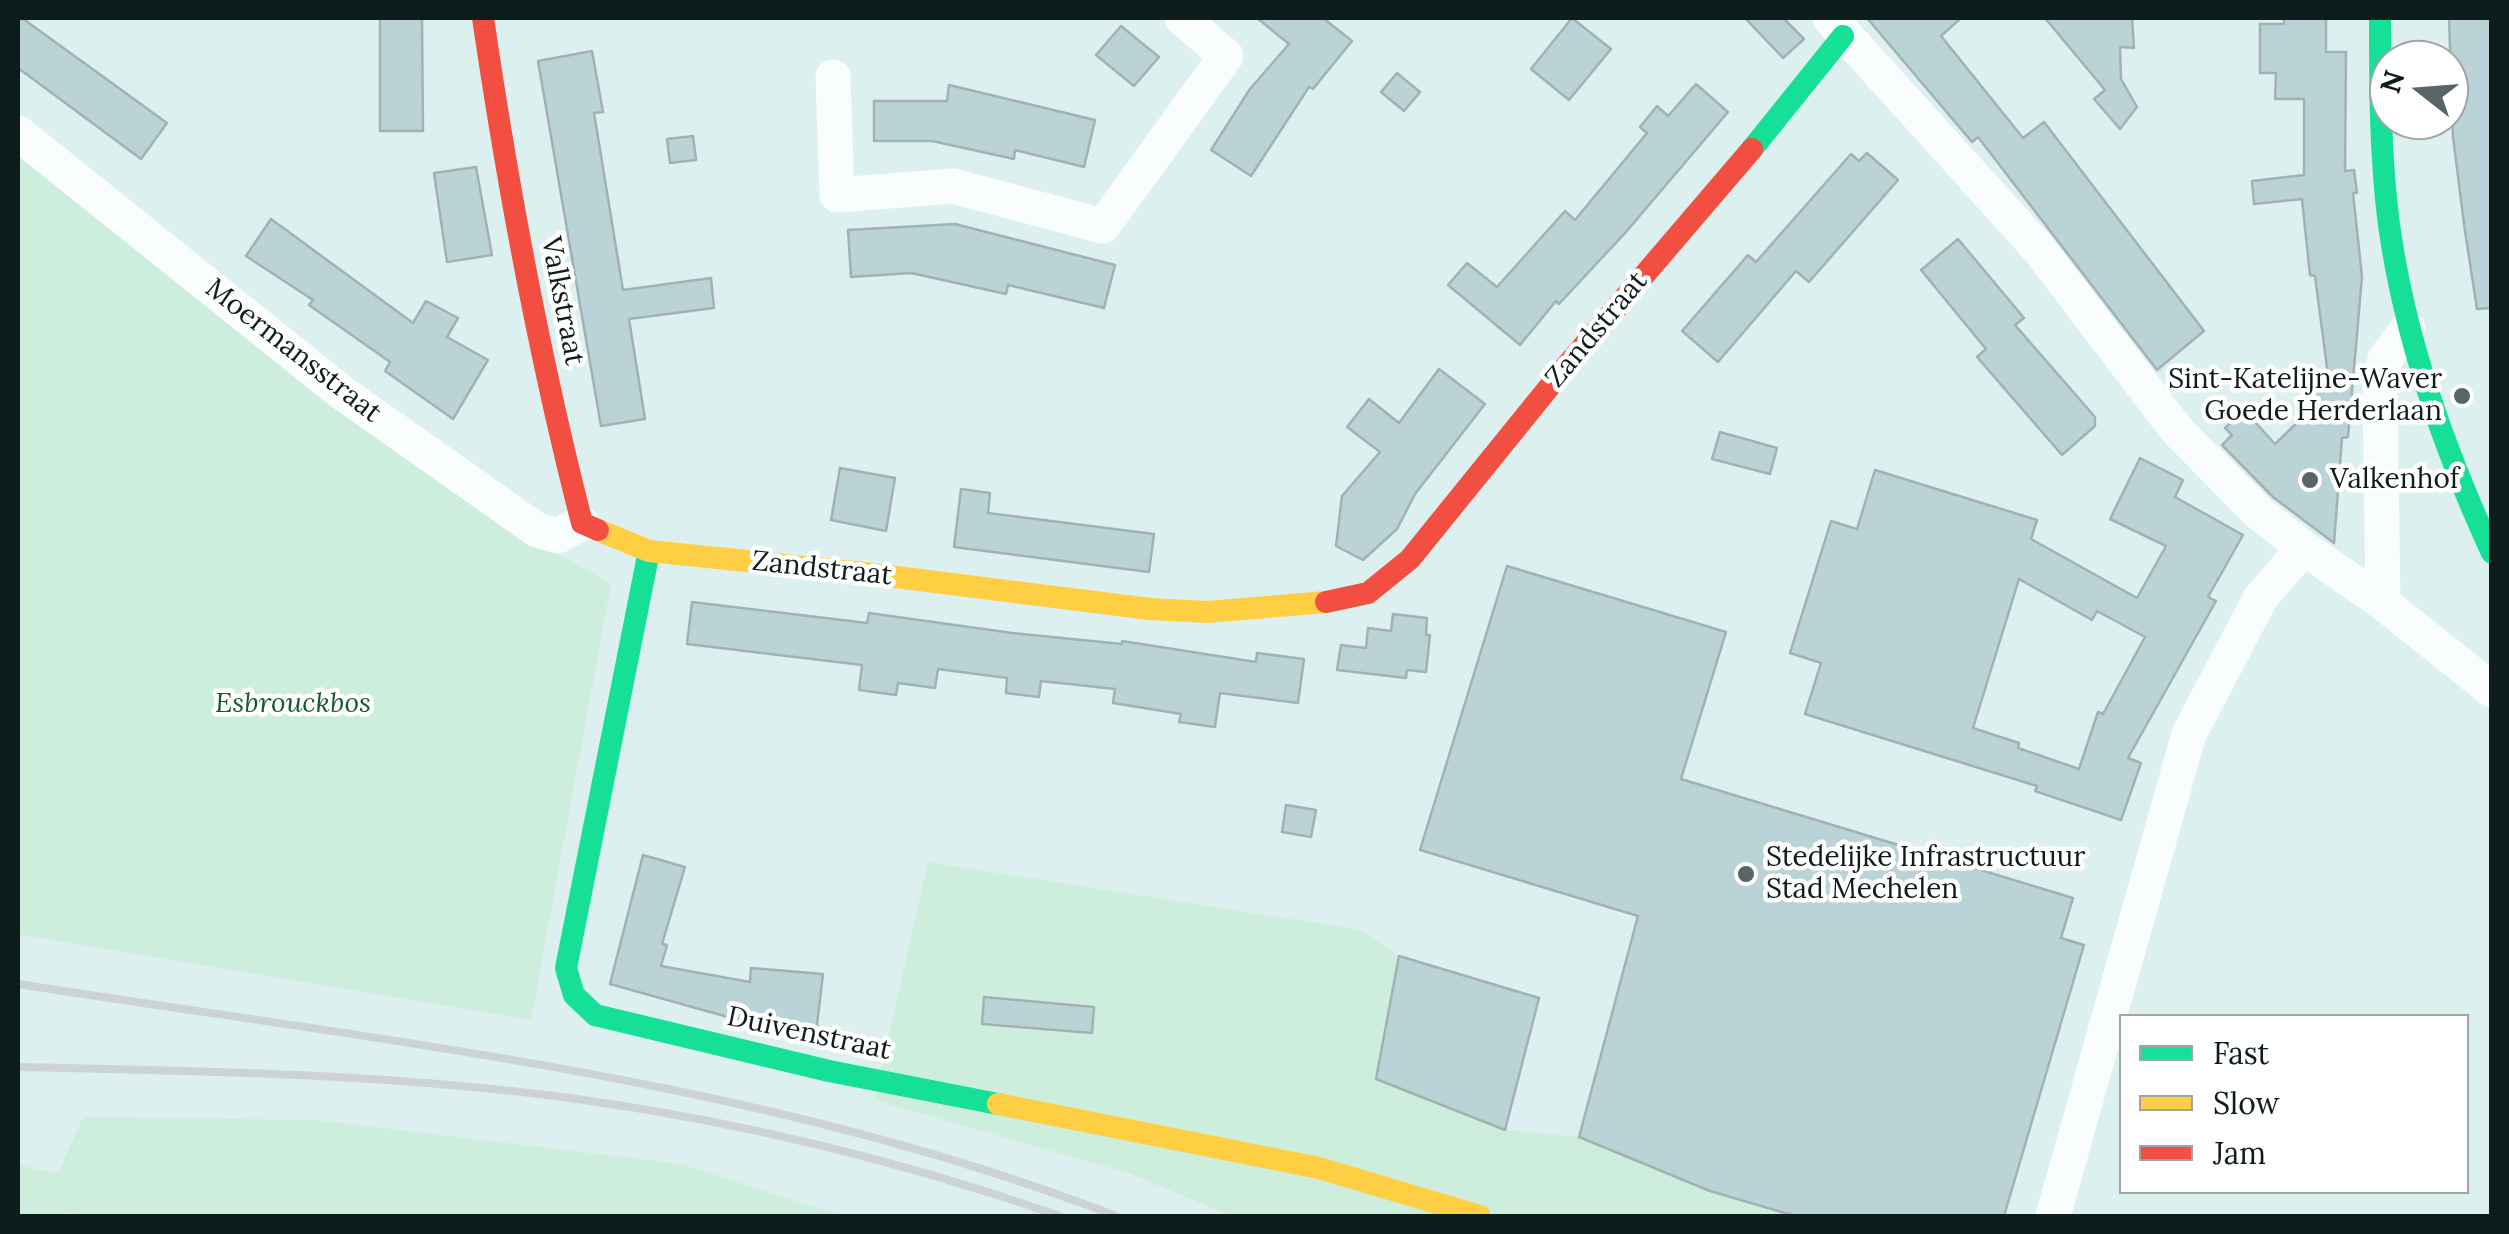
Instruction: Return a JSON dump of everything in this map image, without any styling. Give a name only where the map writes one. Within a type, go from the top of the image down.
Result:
[{"type":"street","name":"Valkstraat","points":[[482,18],[503,161],[560,444],[582,523]]},
{"type":"street","points":[[833,76],[837,195],[953,186],[1103,226],[1226,56],[1182,18]]},
{"type":"street","points":[[2380,18],[2380,114],[2389,225],[2408,328],[2458,483],[2492,553]]},
{"type":"street","name":"Zandstraat","points":[[649,552],[864,573],[1150,609],[1208,612],[1270,608],[1316,604],[1368,593],[1410,559],[1562,370],[1764,135],[1836,27],[2038,248],[2176,429],[2259,513],[2492,690]]},
{"type":"street","name":"Moermansstraat","points":[[18,133],[341,392],[536,530],[558,536],[582,523]]},
{"type":"street","points":[[2383,604],[2380,389],[2385,359],[2408,328]]},
{"type":"street","points":[[582,523],[649,552]]},
{"type":"street","points":[[2053,1216],[2189,734],[2261,597],[2304,548]]},
{"type":"street","name":"Duivenstraat","points":[[649,552],[566,968],[570,992],[581,1006],[595,1014],[828,1072],[1319,1168],[1480,1216]]},
{"type":"green space","name":"Esbrouckbos","points":[[18,157],[209,308],[547,547],[611,584],[531,1020],[18,934]]},
{"type":"green space","points":[[928,862],[1360,930],[1399,956],[1376,1079],[1505,1130],[1579,1137],[1710,1191],[1795,1216],[1232,1216],[1128,1173],[874,1100]]},
{"type":"green space","points":[[83,1117],[316,1120],[681,1164],[843,1216],[79,1216],[68,1212],[63,1216],[18,1216],[18,1165],[58,1174]]},
{"type":"building","points":[[18,18],[167,123],[141,159],[18,68]]},
{"type":"building","points":[[380,18],[422,18],[423,131],[380,131]]},
{"type":"building","points":[[1257,18],[1323,18],[1352,41],[1313,89],[1309,87],[1251,176],[1211,150],[1250,89],[1289,44]]},
{"type":"building","points":[[1572,18],[1611,49],[1569,100],[1531,69]]},
{"type":"building","points":[[1745,18],[1783,18],[1804,39],[1783,58]]},
{"type":"building","points":[[1867,18],[1961,18],[1941,36],[2023,138],[2044,122],[2204,331],[2157,370],[1978,137],[1972,142]]},
{"type":"building","points":[[2045,18],[2132,18],[2134,48],[2120,47],[2121,79],[2137,107],[2120,129],[2094,99],[2105,90]]},
{"type":"building","points":[[2284,18],[2326,18],[2326,52],[2346,52],[2345,171],[2354,170],[2362,277],[2348,437],[2342,438],[2334,543],[2273,497],[2222,445],[2232,435],[2225,428],[2244,410],[2275,444],[2301,419],[2304,374],[2328,375],[2315,276],[2310,275],[2302,199],[2254,204],[2252,181],[2304,175],[2304,99],[2275,99],[2276,73],[2260,73],[2260,24],[2284,24]]},
{"type":"building","points":[[2449,18],[2492,18],[2492,308],[2477,309],[2453,140],[2469,140],[2469,40],[2450,40]]},
{"type":"building","points":[[1121,26],[1159,57],[1134,86],[1096,55]]},
{"type":"building","points":[[592,51],[603,112],[594,113],[623,290],[711,278],[714,308],[629,319],[645,419],[601,426],[538,61]]},
{"type":"building","points":[[1397,73],[1420,92],[1404,111],[1381,92]]},
{"type":"building","points":[[1696,84],[1728,112],[1626,232],[1559,304],[1556,301],[1520,345],[1448,285],[1467,263],[1497,287],[1565,211],[1575,220],[1647,133],[1640,127],[1657,106],[1668,116]]},
{"type":"building","points":[[949,85],[1095,120],[1084,167],[1015,150],[1014,159],[932,141],[874,141],[874,101],[947,101]]},
{"type":"building","points":[[693,136],[696,160],[670,163],[667,139]]},
{"type":"building","points":[[1867,153],[1898,180],[1809,282],[1796,271],[1718,362],[1682,331],[1748,255],[1756,262],[1851,154],[1859,161]]},
{"type":"building","points":[[476,167],[492,255],[447,262],[434,173]]},
{"type":"building","points":[[271,219],[413,323],[426,301],[458,318],[447,337],[488,360],[453,419],[385,371],[390,362],[309,305],[313,300],[246,256]]},
{"type":"building","points":[[955,224],[1115,265],[1104,308],[1008,285],[1006,294],[911,273],[851,277],[848,230]]},
{"type":"building","points":[[1958,239],[2024,318],[2015,325],[2095,417],[2095,426],[2062,455],[1977,357],[1986,349],[1921,270]]},
{"type":"building","points":[[1439,369],[1485,404],[1415,494],[1397,529],[1363,560],[1336,546],[1342,496],[1380,452],[1347,427],[1369,399],[1399,423]]},
{"type":"building","points":[[1720,432],[1777,448],[1770,474],[1712,459]]},
{"type":"building","name":"Stedelijke Infrastructuur Stad Mechelen","points":[[2140,458],[2183,480],[2175,497],[2243,535],[2208,597],[2216,601],[2128,758],[2141,763],[2121,820],[2035,791],[2037,786],[1805,714],[1821,663],[1790,653],[1831,521],[1857,529],[1875,470],[2037,520],[2031,539],[2137,598],[2166,546],[2110,519]],"holes":[[[2019,579],[2092,620],[2097,611],[2145,637],[2103,714],[2098,712],[2079,769],[1973,728]]]},
{"type":"building","points":[[840,468],[895,478],[886,531],[831,520]]},
{"type":"building","points":[[961,489],[990,493],[988,513],[1154,534],[1149,572],[954,547]]},
{"type":"building","name":"Stedelijke Infrastructuur Stad Mechelen","points":[[1507,566],[1726,632],[1681,779],[2073,898],[2061,938],[2084,945],[2004,1216],[1795,1216],[1710,1191],[1579,1137],[1638,916],[1420,850]]},
{"type":"building","points":[[692,602],[867,623],[869,613],[1012,633],[1122,641],[1256,662],[1257,653],[1304,659],[1298,703],[1220,693],[1215,727],[1179,722],[1181,714],[1113,703],[1115,689],[1041,681],[1039,697],[1006,693],[1007,678],[938,669],[935,688],[898,683],[896,695],[859,690],[862,665],[687,644]]},
{"type":"building","points":[[1393,614],[1427,618],[1426,635],[1430,635],[1426,672],[1407,670],[1406,678],[1337,670],[1341,645],[1366,648],[1368,628],[1391,631]]},
{"type":"building","points":[[1286,805],[1316,810],[1311,837],[1282,832]]},
{"type":"building","points":[[643,855],[685,867],[662,944],[667,945],[661,966],[750,982],[751,968],[823,974],[816,1033],[791,1023],[735,1019],[610,984]]},
{"type":"building","points":[[1399,956],[1539,998],[1505,1130],[1376,1079]]},
{"type":"building","points":[[984,997],[1094,1007],[1092,1033],[982,1024]]},
{"type":"railway","points":[[18,984],[435,1047],[712,1098],[983,1169],[1116,1216]]},
{"type":"railway","points":[[18,1067],[372,1079],[584,1100],[705,1120],[825,1146],[943,1178],[1060,1216]]},
{"type":"traffic: fast","points":[[2380,18],[2384,173],[2396,268],[2428,393],[2492,553]]},
{"type":"traffic: fast","points":[[1752,149],[1843,36]]},
{"type":"traffic: fast","points":[[649,551],[566,968],[574,995],[595,1015],[829,1071],[998,1104]]},
{"type":"traffic: slow","points":[[598,530],[649,551],[1150,609],[1208,612],[1326,602]]},
{"type":"traffic: slow","points":[[998,1104],[1319,1168],[1480,1216]]},
{"type":"traffic: jam","points":[[483,18],[514,208],[552,398],[582,523],[598,530]]},
{"type":"traffic: jam","points":[[1326,602],[1368,593],[1410,559],[1563,370],[1752,149]]},
{"type":"place","name":"Sint-Katelijne-Waver Goede Herderlaan","points":[[2462,396]]},
{"type":"place","name":"Valkenhof","points":[[2310,480]]},
{"type":"place","name":"Stedelijke Infrastructuur Stad Mechelen","points":[[1746,874]]}]
